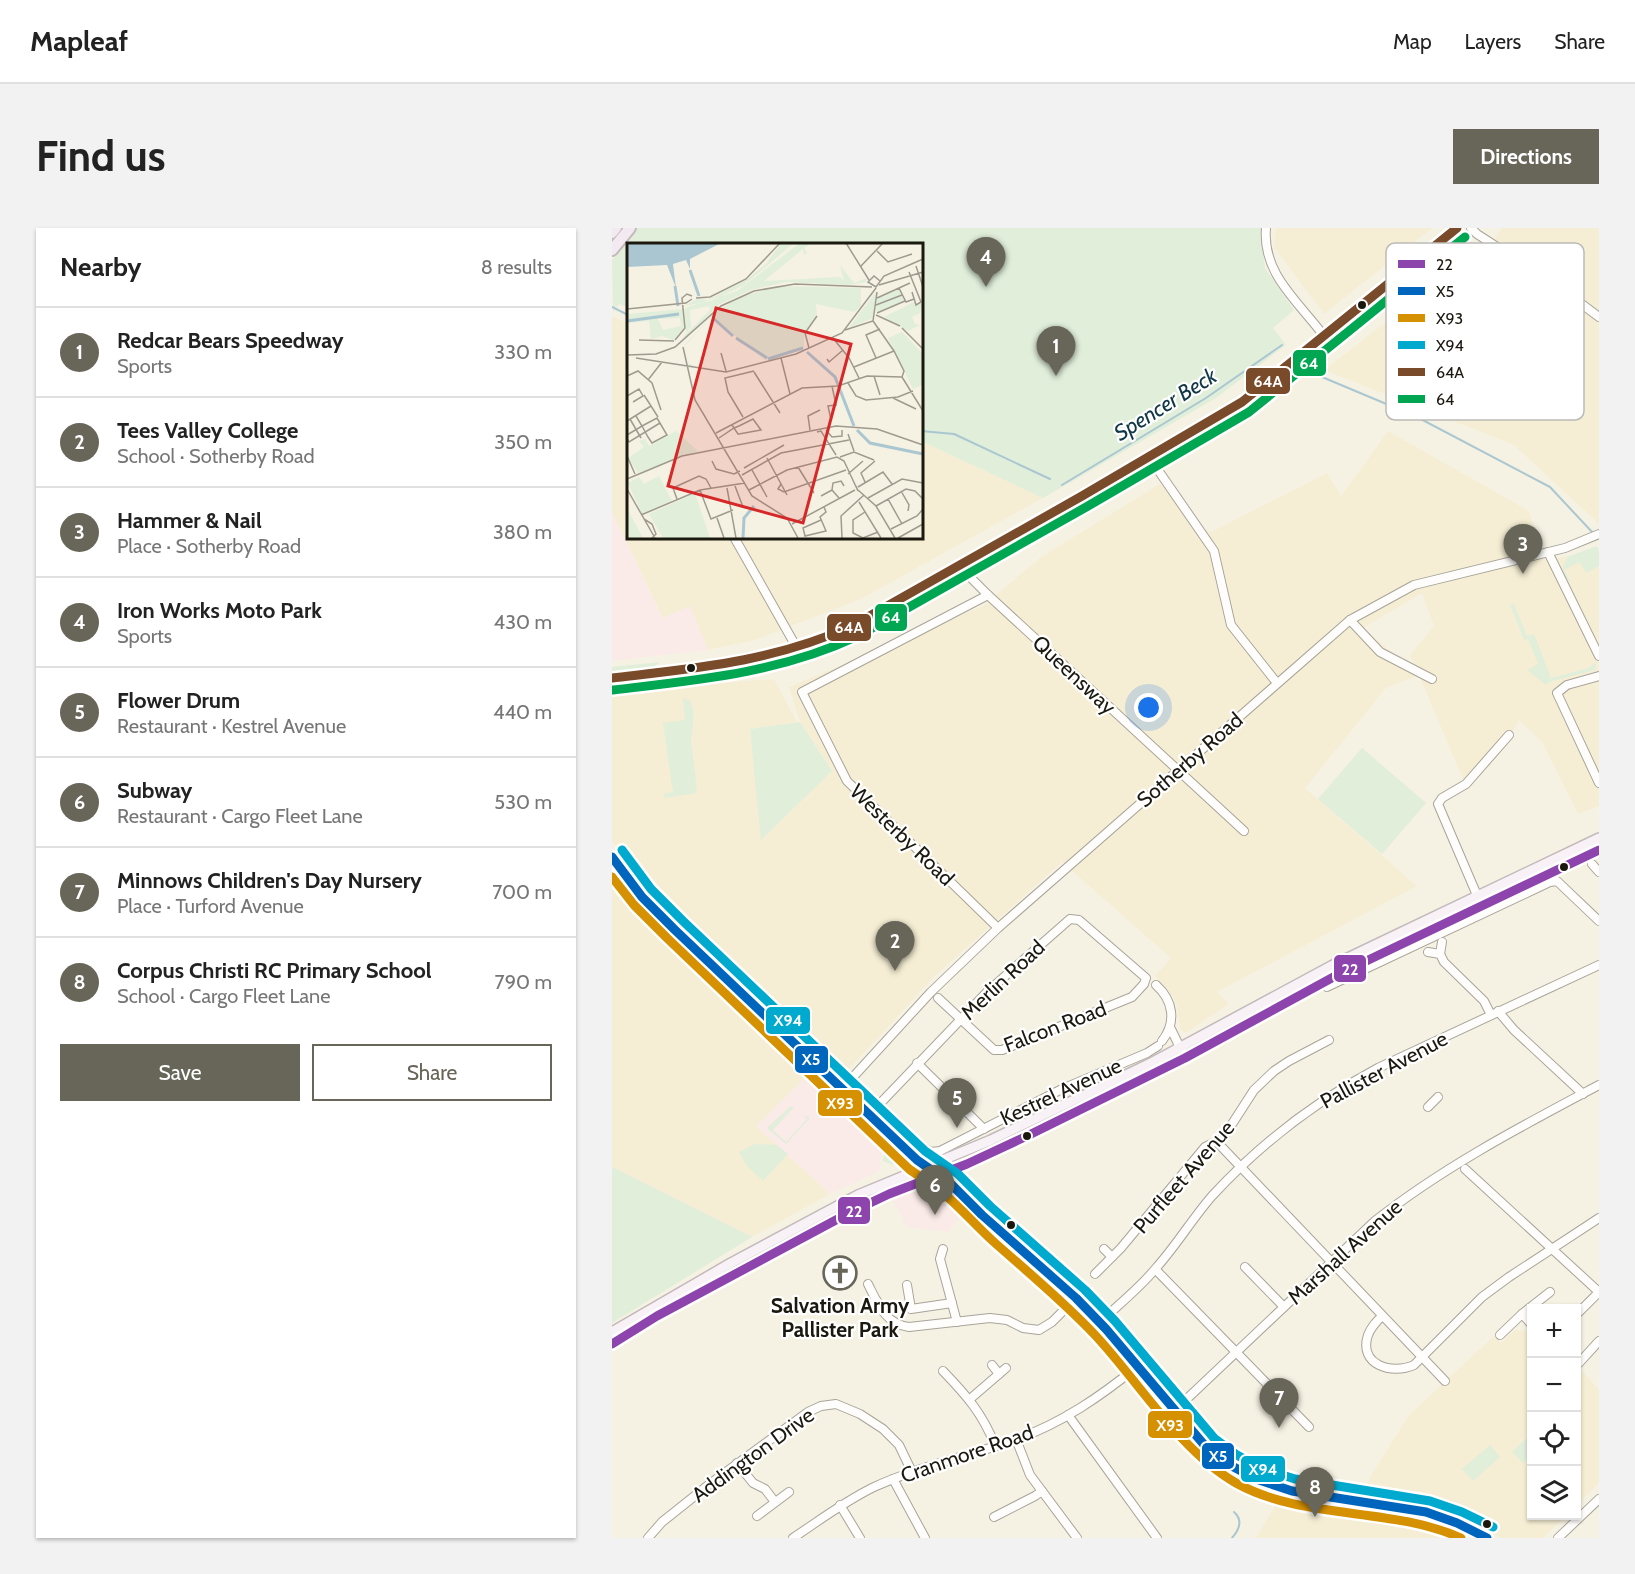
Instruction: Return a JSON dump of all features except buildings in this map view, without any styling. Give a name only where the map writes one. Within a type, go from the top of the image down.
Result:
[{"type":"highway","points":[[612,233],[616,228]]},
{"type":"highway","points":[[612,250],[630,228]]},
{"type":"main road","points":[[612,1332],[652,1307],[858,1195],[991,1140],[1334,965],[1599,838]]},
{"type":"main road","points":[[612,1344],[657,1316],[849,1213],[1027,1136],[1185,1058],[1339,974],[1599,850]]},
{"type":"main road","points":[[612,857],[642,897],[661,917],[917,1160],[939,1175],[1076,1298],[1100,1322],[1206,1447],[1237,1470],[1293,1491],[1334,1500],[1406,1508],[1431,1514],[1459,1524],[1487,1538]]},
{"type":"street","points":[[1266,228],[1267,257],[1274,274],[1323,336]]},
{"type":"street","points":[[1438,243],[1457,228]]},
{"type":"street","points":[[1471,228],[1492,243]]},
{"type":"street","points":[[612,678],[739,662],[798,650],[852,626],[1242,402],[1386,285]]},
{"type":"street","points":[[1584,306],[1599,317]]},
{"type":"street","points":[[1149,457],[1215,551],[1231,625],[1277,684]]},
{"type":"street","name":"Sotherby Road","points":[[843,1088],[931,992],[998,928],[1350,620],[1414,585],[1548,552],[1599,534]]},
{"type":"street","points":[[735,538],[798,650]]},
{"type":"street","points":[[1548,552],[1599,656]]},
{"type":"street","name":"Queensway","points":[[959,566],[988,596],[1244,831]]},
{"type":"street","name":"Westerby Road","points":[[988,596],[802,692],[847,782],[998,928]]},
{"type":"street","points":[[1350,620],[1380,652],[1432,679]]},
{"type":"street","points":[[1599,676],[1568,685],[1557,693],[1599,783]]},
{"type":"street","points":[[1482,907],[1438,804],[1442,798],[1466,784],[1509,735]]},
{"type":"street","points":[[1592,864],[1599,872]]},
{"type":"street","points":[[1327,987],[1550,882],[1557,881],[1599,921]]},
{"type":"street","name":"Merlin Road","points":[[870,1114],[960,1019],[1029,954],[1075,918],[1146,978]]},
{"type":"street","points":[[1442,942],[1440,954],[1444,962],[1494,1013],[1583,1094]]},
{"type":"street","points":[[1428,952],[1440,954]]},
{"type":"street","name":"Pallister Avenue","points":[[1100,1322],[1156,1269],[1211,1197],[1289,1125],[1353,1082],[1599,965]]},
{"type":"street","name":"Falcon Road","points":[[938,999],[994,1050],[1002,1050],[1132,997],[1144,984],[1146,978]]},
{"type":"street","points":[[1156,985],[1169,1000],[1170,1026],[1185,1058]]},
{"type":"street","name":"Kestrel Avenue","points":[[878,1105],[924,1148],[931,1152],[940,1151],[1062,1089],[1146,1053],[1160,1043],[1170,1026]]},
{"type":"street","name":"Purfleet Avenue","points":[[1095,1274],[1205,1147],[1223,1138],[1254,1090],[1274,1071],[1289,1061],[1329,1040]]},
{"type":"street","points":[[917,1063],[984,1129]]},
{"type":"street","name":"Marshall Avenue","points":[[1174,1411],[1375,1221],[1426,1183],[1599,1085]]},
{"type":"street","points":[[1428,1107],[1438,1097]]},
{"type":"street","points":[[1216,1141],[1445,1380]]},
{"type":"street","points":[[1465,1169],[1599,1292],[1581,1311]]},
{"type":"street","points":[[1382,1316],[1372,1326],[1367,1336],[1368,1355],[1375,1363],[1394,1370],[1414,1365],[1482,1297],[1599,1218]]},
{"type":"street","points":[[943,1249],[940,1260],[957,1322]]},
{"type":"street","points":[[1104,1249],[1112,1257]]},
{"type":"street","points":[[1245,1267],[1284,1307]]},
{"type":"street","points":[[1156,1269],[1309,1427]]},
{"type":"street","points":[[868,1284],[888,1319],[900,1326],[909,1327],[990,1318],[1007,1320],[1023,1328],[1039,1329],[1052,1322],[1076,1298]]},
{"type":"street","points":[[908,1285],[911,1309],[952,1304]]},
{"type":"street","points":[[1500,1335],[1522,1314],[1550,1293]]},
{"type":"street","points":[[866,1306],[877,1301]]},
{"type":"street","points":[[1522,1314],[1527,1320]]},
{"type":"street","points":[[1581,1361],[1599,1341]]},
{"type":"street","points":[[970,1399],[1003,1371],[992,1365]]},
{"type":"street","name":"Cranmore Road","points":[[793,1538],[840,1505],[893,1479],[1016,1439],[1068,1414],[1110,1388],[1137,1366]]},
{"type":"street","points":[[943,1371],[970,1399],[985,1422],[995,1445]]},
{"type":"street","name":"Addington Drive","points":[[648,1538],[662,1522],[737,1463],[808,1412],[821,1406],[836,1404],[860,1414],[889,1434],[900,1447],[912,1472]]},
{"type":"street","points":[[1068,1414],[1157,1538]]},
{"type":"street","points":[[1016,1439],[1030,1475],[1077,1538]]},
{"type":"street","points":[[737,1463],[753,1483],[765,1490],[776,1502]]},
{"type":"street","points":[[893,1479],[926,1538]]},
{"type":"street","points":[[757,1516],[789,1491]]},
{"type":"street","points":[[994,1517],[1042,1491]]},
{"type":"street","points":[[1558,1538],[1599,1499]]},
{"type":"street","points":[[840,1505],[860,1538]]},
{"type":"shaded area","points":[[1276,228],[1432,228],[1413,243],[1386,243],[1386,265],[1324,314],[1274,247]]},
{"type":"shaded area","points":[[1502,228],[1599,228],[1599,524],[1514,445],[1451,420],[1584,420],[1584,243],[1488,243],[1497,236]]},
{"type":"shaded area","points":[[612,316],[627,323],[627,538],[922,538],[922,441],[1043,498],[861,599],[755,640],[708,650],[690,606],[663,618],[612,512]]},
{"type":"shaded area","points":[[1386,322],[1386,394],[1324,370]]},
{"type":"shaded area","points":[[1388,431],[1529,511],[1545,561],[1595,550],[1599,555],[1599,806],[1578,814],[1542,742],[1519,720],[1510,736],[1465,784],[1419,675],[1386,688],[1305,788],[1417,886],[1217,992],[1229,1004],[1185,1033],[1180,1029],[1173,996],[1155,976],[1171,958],[1062,862],[934,977],[850,1068],[834,1067],[650,891],[612,841],[612,694],[667,687],[774,679],[797,722],[750,729],[762,839],[832,771],[800,722],[789,687],[983,606],[1041,557],[1160,484],[1209,533],[1327,473],[1341,496]],"holes":[[[1422,593],[1434,626],[1410,655],[1418,674],[1363,628]]]},
{"type":"shaded area","points":[[612,512],[662,617],[690,606],[708,650],[612,661]]},
{"type":"shaded area","points":[[612,879],[625,898],[666,931],[739,1007],[809,1074],[756,1126],[830,1194],[752,1237],[612,1167]]},
{"type":"shaded area","points":[[809,1074],[883,1142],[879,1171],[830,1194],[756,1126]]},
{"type":"shaded area","points":[[923,1187],[941,1188],[966,1210],[948,1232],[907,1227],[893,1200]]},
{"type":"shaded area","points":[[1515,1330],[1527,1331],[1527,1520],[1562,1520],[1543,1538],[1500,1538],[1490,1530],[1459,1516],[1427,1506],[1364,1495],[1370,1477],[1409,1415],[1494,1336],[1501,1343]]},
{"type":"shaded area","points":[[1581,1370],[1599,1390],[1599,1483],[1581,1501]]},
{"type":"shaded area","points":[[1278,1501],[1324,1513],[1424,1527],[1455,1538],[1256,1538]]},
{"type":"green space","points":[[637,228],[1268,228],[1262,246],[1265,268],[1294,310],[1273,328],[1286,345],[1216,398],[1043,498],[922,441],[922,243],[627,243],[627,307],[619,304],[613,312],[612,260]]},
{"type":"green space","points":[[1597,546],[1599,566],[1586,573],[1580,562],[1564,570],[1570,581],[1568,582],[1562,571],[1567,557]]},
{"type":"green space","points":[[1514,604],[1527,636],[1534,634],[1551,678],[1589,668],[1595,662],[1595,670],[1549,682],[1546,685],[1527,670],[1538,664],[1528,639],[1524,640],[1510,605]]},
{"type":"green space","points":[[660,662],[654,667],[612,672],[612,667]]},
{"type":"green space","points":[[667,684],[667,687],[612,694],[612,691]]},
{"type":"green space","points":[[683,698],[690,701],[694,712],[691,741],[697,790],[695,788],[696,793],[665,798],[664,794],[673,792],[663,723],[685,720]]},
{"type":"green space","points":[[800,722],[832,771],[761,840],[750,729]]},
{"type":"green space","points":[[1362,748],[1426,803],[1382,854],[1318,799]]},
{"type":"green space","points":[[821,1081],[859,1115],[857,1117],[818,1082]]},
{"type":"green space","points":[[791,1106],[794,1107],[773,1130],[786,1142],[807,1119],[804,1115],[810,1118],[786,1144],[767,1128]]},
{"type":"green space","points":[[886,1142],[901,1162],[893,1165],[883,1161]]},
{"type":"green space","points":[[755,1144],[777,1145],[788,1154],[763,1181],[747,1166],[739,1152]]},
{"type":"green space","points":[[612,1167],[752,1237],[612,1323]]},
{"type":"green space","points":[[1527,1438],[1527,1459],[1523,1463],[1512,1452]]},
{"type":"green space","points":[[1490,1445],[1500,1457],[1473,1481],[1462,1469]]},
{"type":"waterway","points":[[612,307],[627,314]]},
{"type":"waterway","name":"Spencer Beck","points":[[1062,485],[1206,398],[1282,345]]},
{"type":"waterway","name":"Spencer Beck","points":[[1315,368],[1322,377],[1386,404]]},
{"type":"waterway","name":"Spencer Beck","points":[[1423,420],[1550,487],[1593,533]]},
{"type":"waterway","points":[[922,431],[954,434],[1050,479]]},
{"type":"waterway","points":[[1232,1538],[1239,1525],[1234,1512]]},
{"type":"transit line","name":"64A","points":[[1438,243],[1457,228]]},
{"type":"transit line","name":"64","points":[[1458,243],[1465,237]]},
{"type":"transit line","name":"64A","points":[[612,678],[704,667],[763,656],[793,648],[852,626],[1082,496],[1242,402],[1386,285]]},
{"type":"transit line","name":"64","points":[[613,690],[707,678],[768,667],[828,649],[858,636],[1249,412],[1386,301]]},
{"type":"transit line","name":"X94","points":[[622,850],[651,889],[683,921],[925,1151],[958,1174],[990,1206],[1085,1290],[1115,1321],[1214,1438],[1260,1468],[1295,1479],[1430,1501],[1462,1512],[1493,1527]]},
{"type":"transit line","name":"22","points":[[612,1344],[657,1316],[849,1213],[889,1194],[967,1164],[1027,1136],[1185,1058],[1339,974],[1599,850]]},
{"type":"transit line","name":"X5","points":[[612,857],[642,897],[675,930],[917,1160],[950,1183],[982,1215],[1076,1298],[1106,1329],[1206,1447],[1230,1465],[1256,1479],[1292,1491],[1426,1512],[1457,1523],[1487,1538]]},
{"type":"transit line","name":"X93","points":[[612,877],[634,905],[667,938],[909,1169],[949,1198],[988,1237],[1083,1323],[1179,1435],[1216,1470],[1236,1483],[1263,1495],[1290,1503],[1405,1521],[1461,1538]]},
{"type":"place","name":"Iron Works Moto Park","points":[[986,287]]},
{"type":"place","name":"Redcar Bears Speedway","points":[[1056,376]]},
{"type":"place","name":"Hammer & Nail","points":[[1523,574]]},
{"type":"place","name":"Tees Valley College","points":[[895,971]]},
{"type":"place","name":"Flower Drum","points":[[957,1128]]},
{"type":"place","name":"Subway","points":[[935,1215]]},
{"type":"place","name":"Salvation Army Pallister Park","points":[[840,1273]]},
{"type":"place","name":"Minnows Children's Day Nursery","points":[[1279,1428]]},
{"type":"place","name":"Corpus Christi RC Primary School","points":[[1315,1517]]}]
